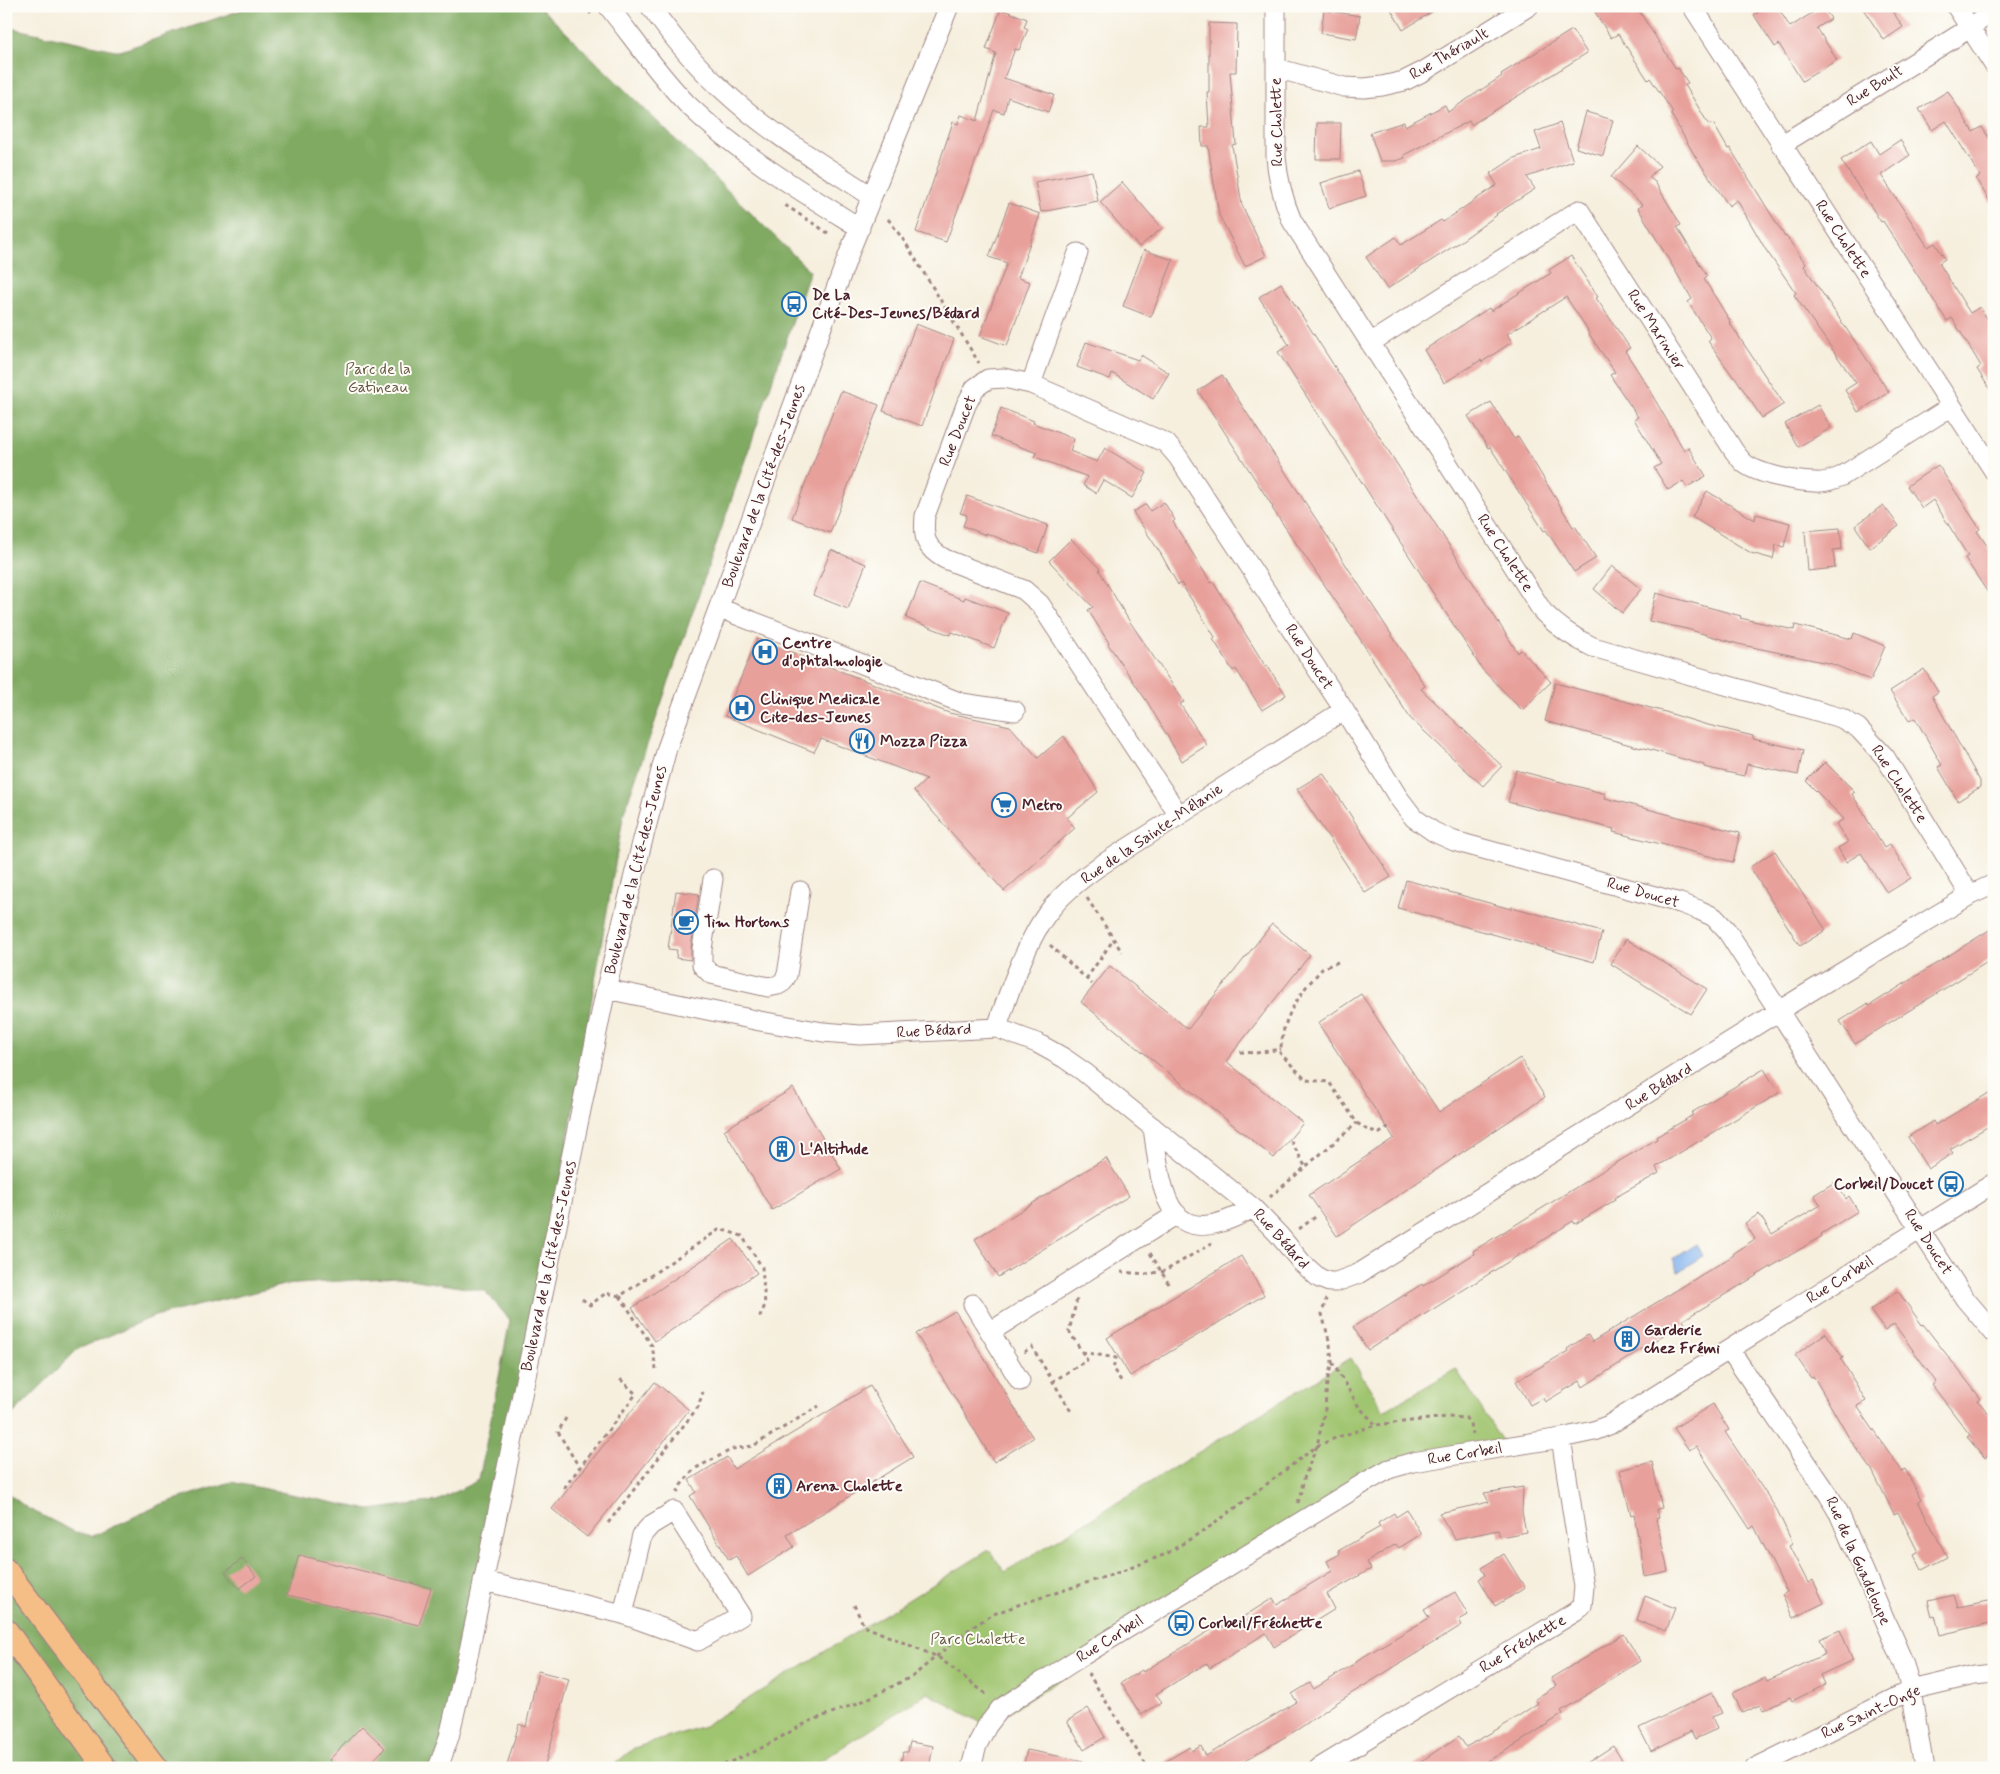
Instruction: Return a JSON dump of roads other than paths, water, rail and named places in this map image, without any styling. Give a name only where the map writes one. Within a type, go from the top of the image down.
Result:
[{"type":"main road","points":[[6,1570],[156,1768]]},
{"type":"main road","points":[[6,1630],[105,1768]]},
{"type":"street","points":[[608,6],[667,82],[710,125],[774,175],[860,228]]},
{"type":"street","points":[[650,6],[684,50],[724,92],[798,149],[871,196]]},
{"type":"street","name":"Boulevard de la Cité-des-Jeunes","points":[[438,1768],[449,1737],[483,1581],[606,990],[667,748],[871,196],[949,6]]},
{"type":"street","name":"Rue Cholette","points":[[1276,6],[1276,157],[1279,181],[1292,221],[1538,604],[1558,627],[1576,640],[1593,647],[1841,718],[1858,728],[1884,757],[1970,895]]},
{"type":"street","name":"Rue Thériault","points":[[1276,68],[1344,87],[1382,86],[1404,80],[1430,68],[1529,6]]},
{"type":"street","name":"Rue Cholette","points":[[1692,6],[1994,471]]},
{"type":"street","points":[[1956,6],[1994,65]]},
{"type":"street","name":"Rue Boult","points":[[1781,145],[1970,28],[1994,10]]},
{"type":"street","name":"Rue Marinier","points":[[1370,344],[1579,210],[1734,451],[1745,464],[1756,470],[1767,474],[1815,482],[1830,481],[1842,476],[1952,406]]},
{"type":"street","points":[[1032,384],[1078,253]]},
{"type":"street","name":"Rue Doucet","points":[[1178,814],[1040,604],[1024,590],[933,553],[926,542],[924,530],[925,516],[966,405],[975,388],[988,379],[1004,378],[1032,384],[1166,443],[1178,457],[1344,710],[1398,797],[1414,818],[1434,832],[1454,841],[1680,903],[1714,917],[1727,931],[1779,1010],[1965,1299],[1994,1333]]},
{"type":"street","points":[[719,608],[962,703],[1015,710]]},
{"type":"street","name":"Rue de la Sainte-Mélanie","points":[[997,1028],[1030,943],[1049,910],[1070,889],[1098,867],[1178,814],[1344,710]]},
{"type":"street","points":[[713,880],[702,949],[702,965],[711,974],[768,987],[778,986],[788,975],[800,891]]},
{"type":"street","name":"Rue Bédard","points":[[606,990],[760,1022],[832,1032],[860,1035],[997,1028],[1038,1043],[1064,1058],[1253,1208],[1312,1273],[1329,1282],[1346,1280],[1358,1274],[1779,1010],[1970,895],[1994,884]]},
{"type":"street","points":[[1153,1127],[1159,1179],[1167,1199],[1177,1214],[1189,1224],[1208,1226],[1237,1217],[1253,1208]]},
{"type":"street","name":"Rue Corbeil","points":[[971,1768],[977,1745],[986,1726],[1000,1709],[1079,1658],[1389,1469],[1413,1462],[1561,1438],[1594,1431],[1610,1425],[1994,1183]]},
{"type":"street","points":[[990,1332],[1177,1214]]},
{"type":"street","points":[[973,1304],[1020,1381]]},
{"type":"street","name":"Rue de la Guadeloupe","points":[[1730,1350],[1838,1511],[1904,1664],[1911,1690],[1924,1768]]},
{"type":"street","name":"Rue Fréchette","points":[[1319,1768],[1582,1606],[1584,1587],[1561,1438]]},
{"type":"street","points":[[483,1581],[623,1614],[698,1641],[741,1616],[674,1511],[651,1525],[642,1535],[623,1614]]},
{"type":"street","name":"Rue Saint-Onge","points":[[1755,1768],[1911,1690],[1974,1675],[1994,1673]]},
{"type":"water","points":[[1696,1244],[1702,1256],[1679,1272],[1673,1259]]},
{"type":"place","name":"De La Cité-Des-Jeunes/Bédard","points":[[794,304]]},
{"type":"place","name":"Centre d'ophtalmologie","points":[[765,652]]},
{"type":"place","name":"Clinique Medicale Cite-des-Jeunes","points":[[742,708]]},
{"type":"place","name":"Mozza Pizza","points":[[862,741]]},
{"type":"place","name":"Metro","points":[[1004,805]]},
{"type":"place","name":"Tim Hortons","points":[[686,922]]},
{"type":"place","name":"L'Altitude","points":[[782,1149]]},
{"type":"place","name":"Corbeil/Doucet","points":[[1951,1184]]},
{"type":"place","name":"Garderie chez Frémi","points":[[1627,1339]]},
{"type":"place","name":"Arena Cholette","points":[[779,1486]]},
{"type":"place","name":"Corbeil/Fréchette","points":[[1181,1623]]},
{"type":"park label","name":"Parc de la Gatineau","points":[[378,378]]},
{"type":"park label","name":"Parc Cholette","points":[[978,1639]]}]
